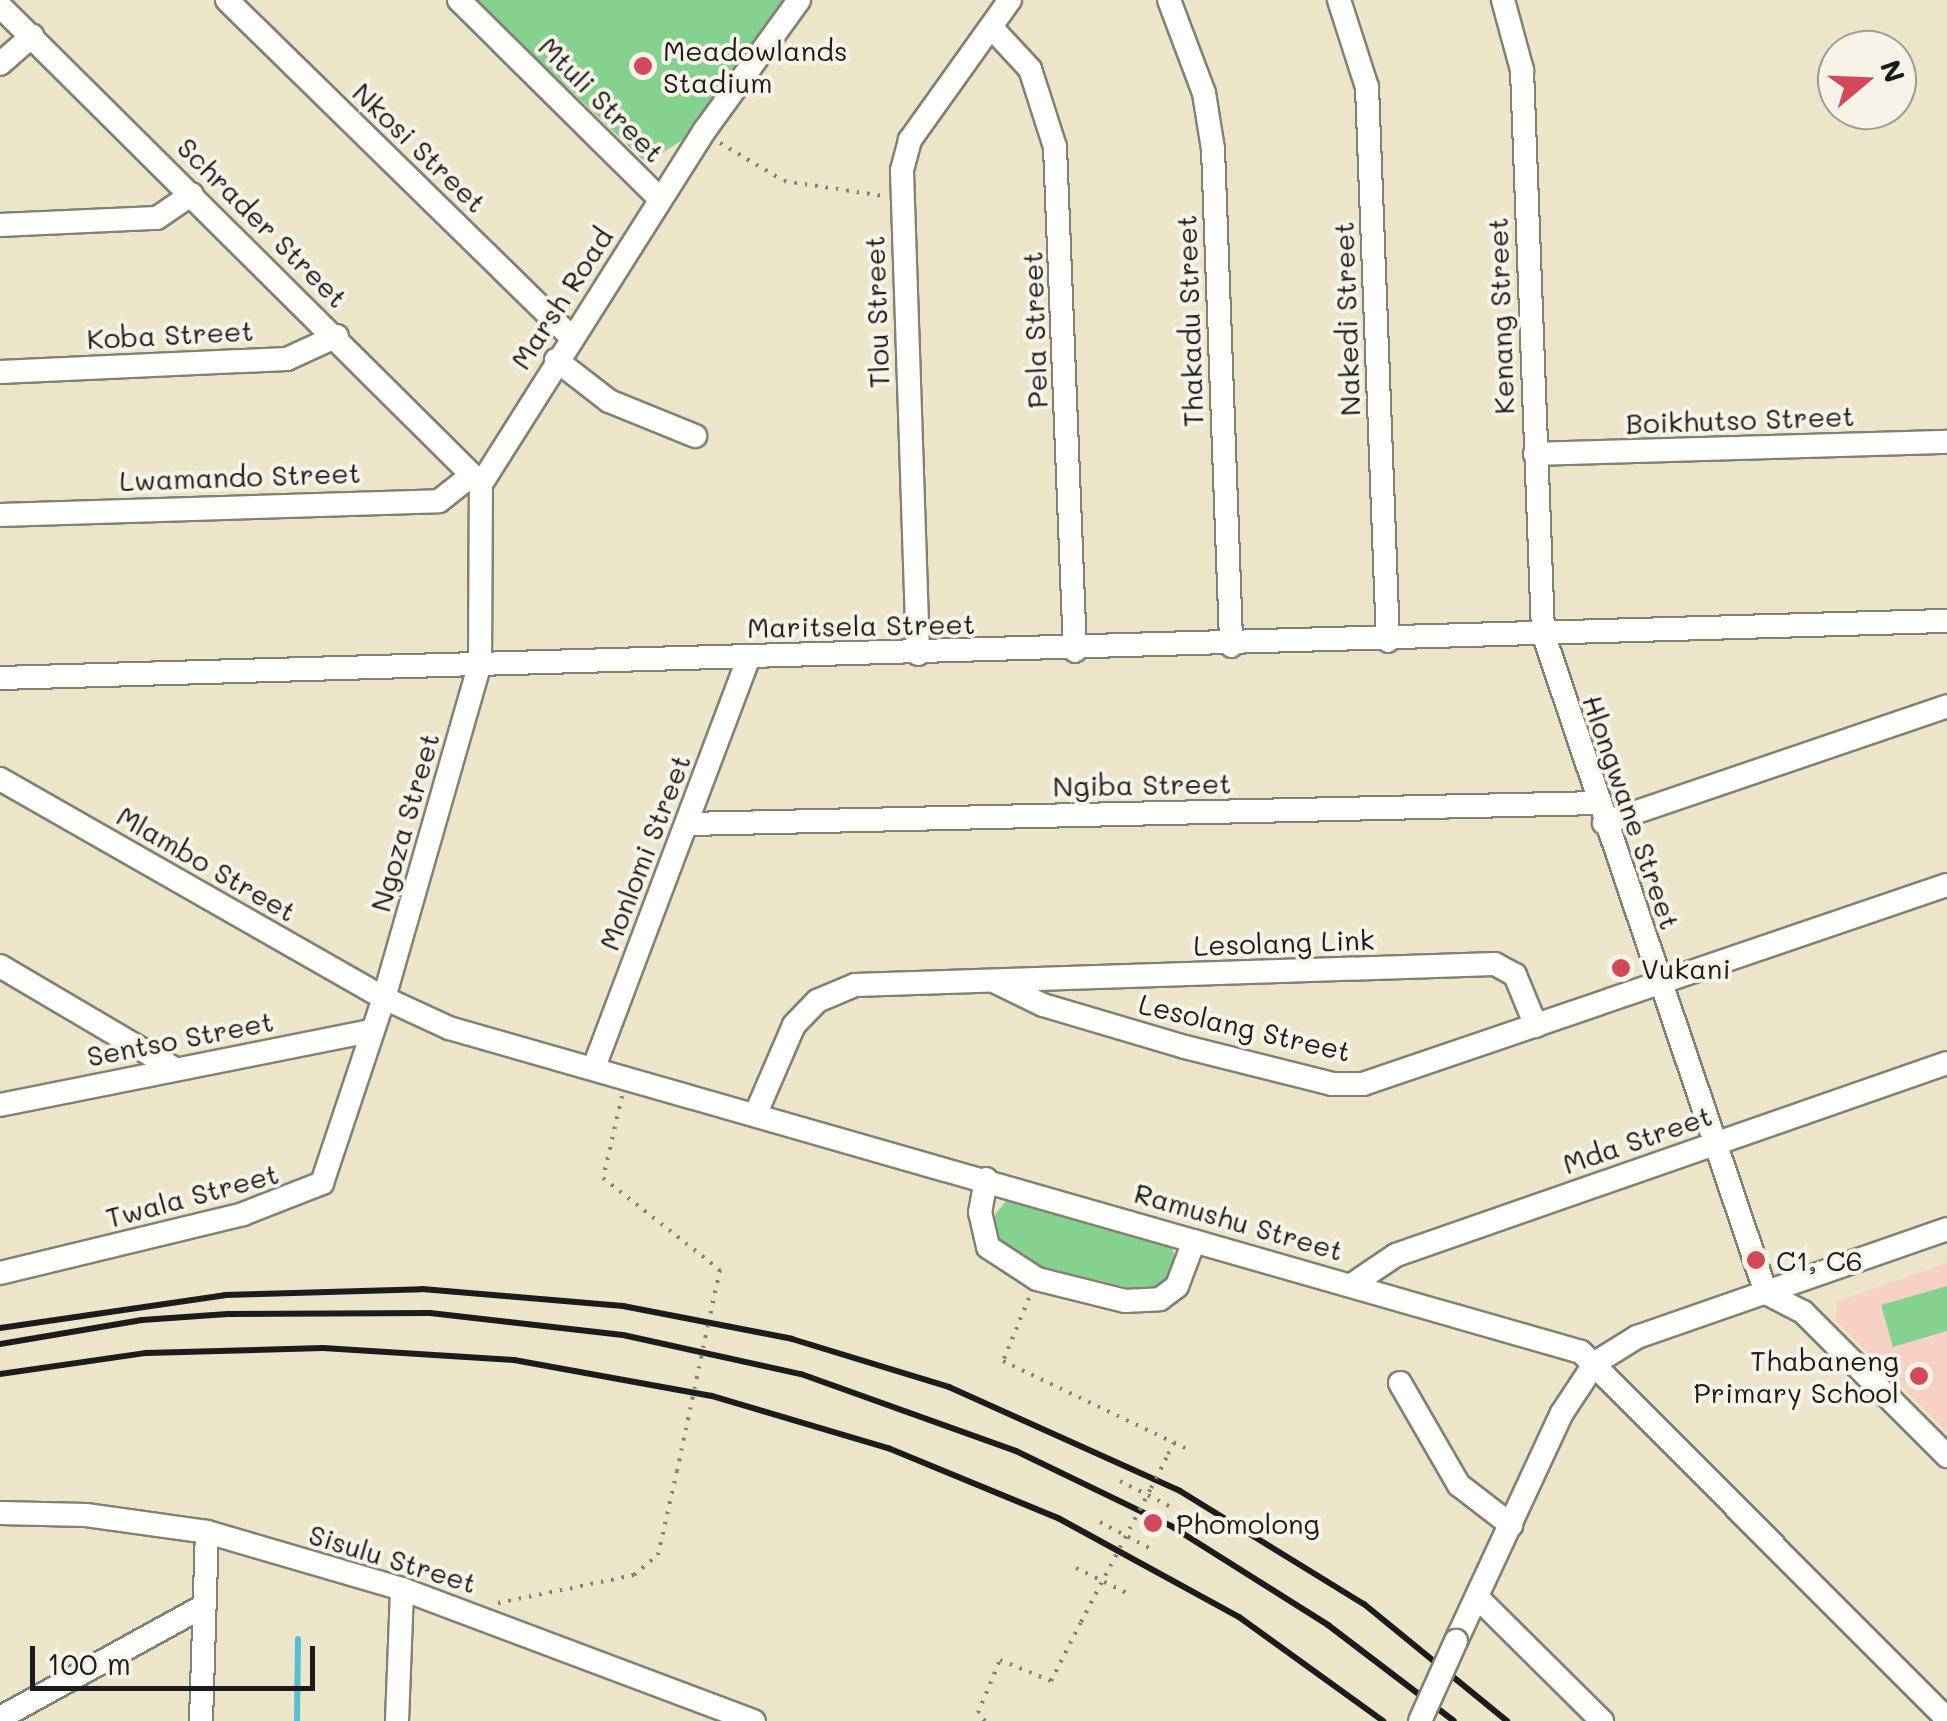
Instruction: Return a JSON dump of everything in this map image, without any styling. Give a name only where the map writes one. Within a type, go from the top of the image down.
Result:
[{"type":"street","name":"Nkosi Street","points":[[227,0],[571,337]]},
{"type":"street","name":"Mtuli Street","points":[[458,0],[660,199]]},
{"type":"street","name":"Marsh Road","points":[[476,479],[705,130],[799,0]]},
{"type":"street","name":"Tlou Street","points":[[918,654],[902,198],[910,140],[1010,0]]},
{"type":"street","name":"Thakadu Street","points":[[1168,0],[1198,71],[1212,135],[1230,646]]},
{"type":"street","name":"Nakedi Street","points":[[1338,0],[1367,87],[1388,640]]},
{"type":"street","name":"Kenang Street","points":[[1503,0],[1522,70],[1543,633]]},
{"type":"street","name":"Schrader Street","points":[[0,6],[337,336],[476,479]]},
{"type":"street","name":"Pela Street","points":[[991,27],[1030,69],[1055,147],[1075,651]]},
{"type":"street","points":[[0,64],[32,36]]},
{"type":"street","points":[[0,225],[157,218],[192,194]]},
{"type":"street","name":"Koba Street","points":[[0,372],[287,358],[337,336]]},
{"type":"street","points":[[556,360],[609,401],[694,436]]},
{"type":"street","name":"Boikhutso Street","points":[[1535,454],[1947,442]]},
{"type":"street","points":[[476,479],[480,663]]},
{"type":"street","name":"Lwamando Street","points":[[0,515],[439,501],[476,479]]},
{"type":"street","name":"Maritsela Street","points":[[0,678],[749,656],[1075,651],[1947,620]]},
{"type":"street","name":"Hlongwane Street","points":[[1543,633],[1766,1292]]},
{"type":"street","name":"Monlomi Street","points":[[594,1068],[749,656]]},
{"type":"street","name":"Ngoza Street","points":[[384,998],[480,663]]},
{"type":"street","name":"Ngiba Street","points":[[688,824],[1601,813],[1947,706]]},
{"type":"street","name":"Mlambo Street","points":[[0,780],[384,998]]},
{"type":"street","name":"Lesolang Street","points":[[756,1113],[794,1026],[829,994],[874,984],[996,982],[1064,1012],[1332,1084],[1368,1083],[1947,885]]},
{"type":"street","name":"Lesolang Link","points":[[996,982],[1495,964],[1515,975],[1536,1026]]},
{"type":"street","points":[[0,966],[175,1069]]},
{"type":"street","name":"Twala Street","points":[[0,1273],[313,1191],[324,1178],[384,998]]},
{"type":"street","name":"Ramushu Street","points":[[384,998],[450,1028],[1574,1350],[1595,1363],[1947,1719]]},
{"type":"street","name":"Sentso Street","points":[[0,1105],[371,1032]]},
{"type":"street","name":"Mda Street","points":[[1353,1284],[1396,1255],[1947,1063]]},
{"type":"street","points":[[986,1179],[980,1212],[988,1247],[1037,1279],[1125,1301],[1160,1300],[1178,1286],[1194,1240]]},
{"type":"street","points":[[1420,1721],[1562,1412],[1595,1363],[1637,1337],[1947,1229]]},
{"type":"street","points":[[1766,1292],[1803,1312],[1947,1456]]},
{"type":"street","points":[[1400,1383],[1459,1486],[1512,1525]]},
{"type":"street","name":"Sisulu Street","points":[[0,1513],[102,1516],[207,1532],[402,1590],[754,1721]]},
{"type":"street","points":[[201,1721],[207,1532]]},
{"type":"street","points":[[396,1721],[402,1590]]},
{"type":"street","points":[[1478,1598],[1602,1721]]},
{"type":"street","points":[[0,1718],[204,1606]]},
{"type":"path","points":[[705,130],[784,181],[902,198]]},
{"type":"path","points":[[485,1604],[634,1574],[658,1555],[720,1270],[603,1178],[626,1077]]},
{"type":"path","points":[[1037,1279],[1002,1361],[1185,1448]]},
{"type":"path","points":[[984,1721],[978,1713],[1000,1660],[1051,1681],[1174,1443]]},
{"type":"path","points":[[1120,1481],[1173,1508]]},
{"type":"path","points":[[1100,1522],[1153,1550]]},
{"type":"path","points":[[1076,1568],[1130,1595]]},
{"type":"shaded area","name":"Thabaneng Primary School","points":[[1947,1263],[1947,1432],[1835,1320],[1838,1301]]},
{"type":"green space","name":"Meadowlands Stadium","points":[[477,0],[787,0],[695,132],[646,163]]},
{"type":"green space","points":[[1008,1199],[1171,1244],[1177,1263],[1171,1280],[1151,1293],[1007,1258],[990,1237],[996,1213]]},
{"type":"green space","points":[[1947,1286],[1947,1331],[1893,1347],[1881,1305]]},
{"type":"waterway","points":[[297,1721],[298,1639]]},
{"type":"railway","points":[[0,1328],[225,1295],[422,1289],[623,1306],[792,1339],[949,1387],[1180,1491],[1364,1604],[1507,1721]]},
{"type":"railway","points":[[0,1344],[142,1320],[228,1314],[430,1313],[623,1335],[801,1374],[1016,1451],[1171,1526],[1328,1625],[1454,1721]]},
{"type":"railway","points":[[0,1374],[146,1353],[323,1348],[514,1360],[712,1396],[888,1448],[1058,1518],[1239,1617],[1383,1721]]},
{"type":"place","name":"Meadowlands Stadium","points":[[643,66]]},
{"type":"place","name":"Vukani","points":[[1621,968]]},
{"type":"place","name":"C1, C6","points":[[1756,1260]]},
{"type":"place","name":"Thabaneng Primary School","points":[[1919,1376]]},
{"type":"place","name":"Phomolong","points":[[1153,1523]]}]
